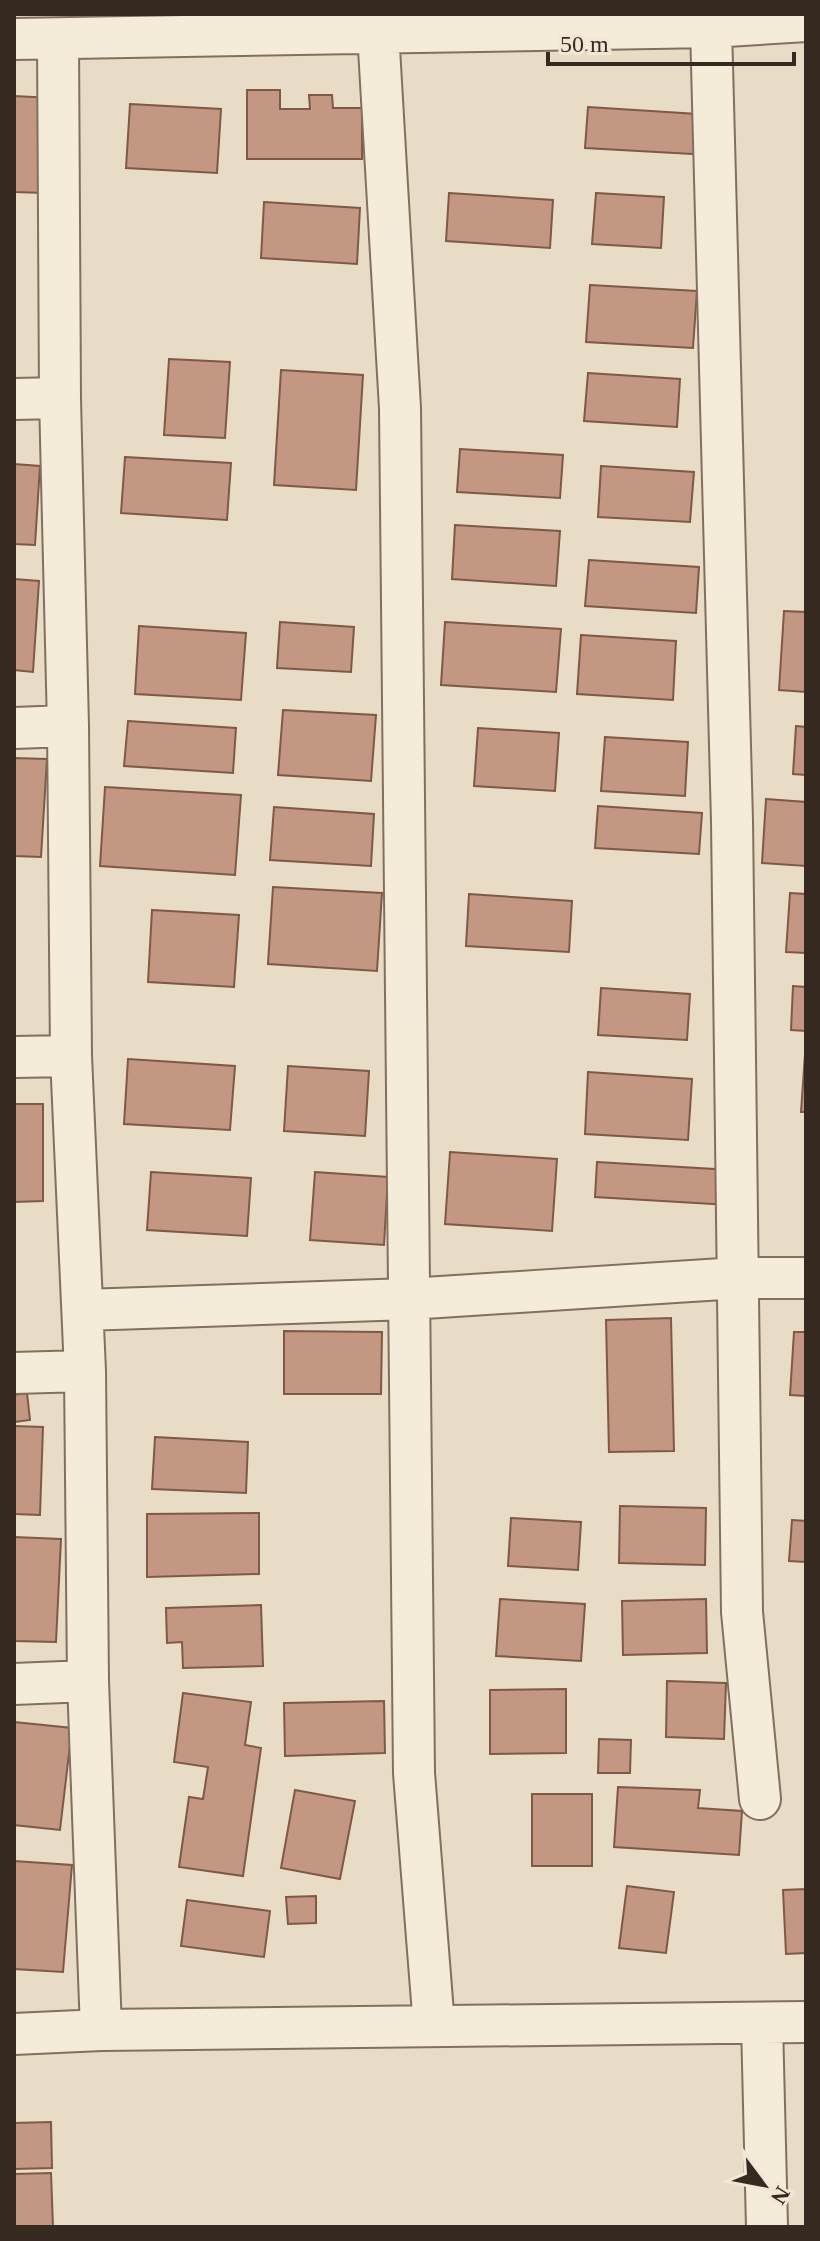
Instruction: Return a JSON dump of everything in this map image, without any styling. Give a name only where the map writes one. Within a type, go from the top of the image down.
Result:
[{"type":"street","points":[[14,39],[377,23],[711,27],[806,21]]},
{"type":"street","points":[[377,23],[400,408],[414,1773],[434,2026]]},
{"type":"street","points":[[711,27],[732,821],[742,1612],[760,1799]]},
{"type":"street","points":[[58,39],[60,398],[68,726],[71,1056],[85,1371],[88,1681],[101,2030]]},
{"type":"street","points":[[14,399],[60,398]]},
{"type":"street","points":[[14,728],[68,726]]},
{"type":"street","points":[[14,1057],[71,1056]]},
{"type":"street","points":[[83,1310],[409,1299],[738,1278],[806,1278]]},
{"type":"street","points":[[14,1373],[85,1371]]},
{"type":"street","points":[[14,1684],[88,1681]]},
{"type":"street","points":[[14,2034],[101,2030],[806,2022]]},
{"type":"street","points":[[762,2023],[767,2227]]},
{"type":"building","points":[[247,90],[280,90],[280,109],[310,109],[309,95],[332,95],[333,108],[362,108],[362,159],[247,159]]},
{"type":"building","points":[[14,96],[52,98],[45,193],[14,192]]},
{"type":"building","points":[[130,104],[221,109],[217,173],[126,168]]},
{"type":"building","points":[[588,107],[713,115],[710,155],[585,148]]},
{"type":"building","points":[[449,193],[553,200],[550,248],[446,241]]},
{"type":"building","points":[[596,193],[664,197],[661,248],[592,244]]},
{"type":"building","points":[[264,202],[360,208],[357,264],[261,258]]},
{"type":"building","points":[[590,285],[697,291],[693,348],[586,342]]},
{"type":"building","points":[[169,359],[230,362],[225,438],[164,435]]},
{"type":"building","points":[[281,370],[363,375],[356,490],[274,485]]},
{"type":"building","points":[[588,373],[680,379],[677,427],[584,421]]},
{"type":"building","points":[[460,449],[563,455],[560,498],[457,492]]},
{"type":"building","points":[[125,457],[231,463],[227,520],[121,513]]},
{"type":"building","points":[[14,464],[40,466],[35,545],[14,544]]},
{"type":"building","points":[[601,466],[694,472],[690,522],[598,517]]},
{"type":"building","points":[[455,525],[560,531],[556,586],[452,579]]},
{"type":"building","points":[[589,560],[699,567],[696,613],[585,606]]},
{"type":"building","points":[[14,579],[39,581],[33,672],[14,670]]},
{"type":"building","points":[[784,611],[806,612],[806,692],[779,690]]},
{"type":"building","points":[[280,622],[354,627],[351,672],[277,668]]},
{"type":"building","points":[[445,622],[561,629],[556,692],[441,685]]},
{"type":"building","points":[[139,626],[246,633],[241,700],[135,694]]},
{"type":"building","points":[[581,635],[676,641],[673,700],[577,694]]},
{"type":"building","points":[[283,710],[376,715],[371,781],[278,775]]},
{"type":"building","points":[[128,721],[236,728],[233,773],[124,766]]},
{"type":"building","points":[[796,726],[806,727],[806,775],[793,774]]},
{"type":"building","points":[[478,728],[559,733],[555,791],[474,786]]},
{"type":"building","points":[[605,737],[688,742],[685,796],[601,791]]},
{"type":"building","points":[[14,758],[47,759],[41,857],[14,856]]},
{"type":"building","points":[[105,787],[241,795],[235,875],[100,866]]},
{"type":"building","points":[[766,799],[806,802],[806,866],[762,863]]},
{"type":"building","points":[[598,806],[702,813],[699,854],[595,848]]},
{"type":"building","points":[[274,807],[374,814],[371,866],[270,860]]},
{"type":"building","points":[[273,887],[382,893],[377,971],[268,964]]},
{"type":"building","points":[[790,893],[806,894],[806,953],[786,952]]},
{"type":"building","points":[[469,894],[572,901],[569,952],[466,946]]},
{"type":"building","points":[[152,910],[239,915],[234,987],[148,982]]},
{"type":"building","points":[[793,986],[806,987],[806,1031],[791,1030]]},
{"type":"building","points":[[601,988],[690,994],[687,1040],[598,1035]]},
{"type":"building","points":[[805,1054],[806,1112],[801,1112]]},
{"type":"building","points":[[128,1059],[235,1066],[230,1130],[124,1124]]},
{"type":"building","points":[[288,1066],[369,1071],[365,1136],[284,1131]]},
{"type":"building","points":[[588,1072],[692,1079],[688,1140],[585,1134]]},
{"type":"building","points":[[14,1104],[43,1104],[43,1201],[14,1202]]},
{"type":"building","points":[[450,1152],[557,1159],[552,1231],[445,1224]]},
{"type":"building","points":[[597,1162],[731,1170],[729,1205],[595,1197]]},
{"type":"building","points":[[151,1172],[251,1178],[247,1236],[147,1230]]},
{"type":"building","points":[[315,1172],[388,1177],[384,1245],[310,1240]]},
{"type":"building","points":[[671,1318],[674,1451],[609,1452],[606,1320]]},
{"type":"building","points":[[284,1331],[382,1332],[381,1394],[284,1394]]},
{"type":"building","points":[[794,1332],[806,1332],[806,1396],[790,1395]]},
{"type":"building","points":[[27,1393],[30,1420],[14,1422],[14,1395]]},
{"type":"building","points":[[14,1426],[43,1427],[40,1515],[14,1514]]},
{"type":"building","points":[[155,1437],[248,1442],[246,1493],[152,1489]]},
{"type":"building","points":[[620,1506],[706,1508],[705,1565],[619,1563]]},
{"type":"building","points":[[259,1513],[259,1574],[147,1577],[147,1514]]},
{"type":"building","points":[[511,1518],[581,1522],[578,1570],[508,1566]]},
{"type":"building","points":[[792,1520],[806,1521],[806,1562],[789,1561]]},
{"type":"building","points":[[14,1537],[61,1539],[56,1642],[14,1641]]},
{"type":"building","points":[[500,1599],[585,1604],[581,1661],[496,1656]]},
{"type":"building","points":[[706,1599],[707,1653],[623,1655],[622,1601]]},
{"type":"building","points":[[261,1605],[263,1666],[183,1668],[182,1642],[167,1643],[166,1608]]},
{"type":"building","points":[[667,1681],[726,1683],[724,1739],[666,1737]]},
{"type":"building","points":[[566,1689],[566,1753],[490,1754],[490,1690]]},
{"type":"building","points":[[183,1693],[251,1702],[245,1745],[261,1748],[243,1876],[179,1867],[189,1797],[203,1799],[208,1767],[174,1762]]},
{"type":"building","points":[[384,1701],[385,1753],[285,1756],[284,1703]]},
{"type":"building","points":[[14,1722],[72,1728],[60,1830],[14,1825]]},
{"type":"building","points":[[599,1739],[631,1740],[630,1773],[598,1773]]},
{"type":"building","points":[[618,1787],[700,1790],[698,1808],[742,1811],[739,1855],[614,1847]]},
{"type":"building","points":[[295,1790],[355,1801],[340,1879],[281,1868]]},
{"type":"building","points":[[532,1794],[592,1794],[592,1866],[532,1866]]},
{"type":"building","points":[[14,1861],[72,1865],[63,1972],[14,1969]]},
{"type":"building","points":[[627,1886],[674,1892],[666,1953],[619,1948]]},
{"type":"building","points":[[806,1889],[806,1953],[786,1954],[783,1890]]},
{"type":"building","points":[[316,1896],[316,1923],[288,1924],[286,1897]]},
{"type":"building","points":[[187,1900],[270,1911],[264,1957],[181,1946]]},
{"type":"building","points":[[51,2122],[52,2168],[14,2169],[14,2123]]},
{"type":"building","points":[[51,2173],[53,2227],[14,2227],[14,2174]]}]
